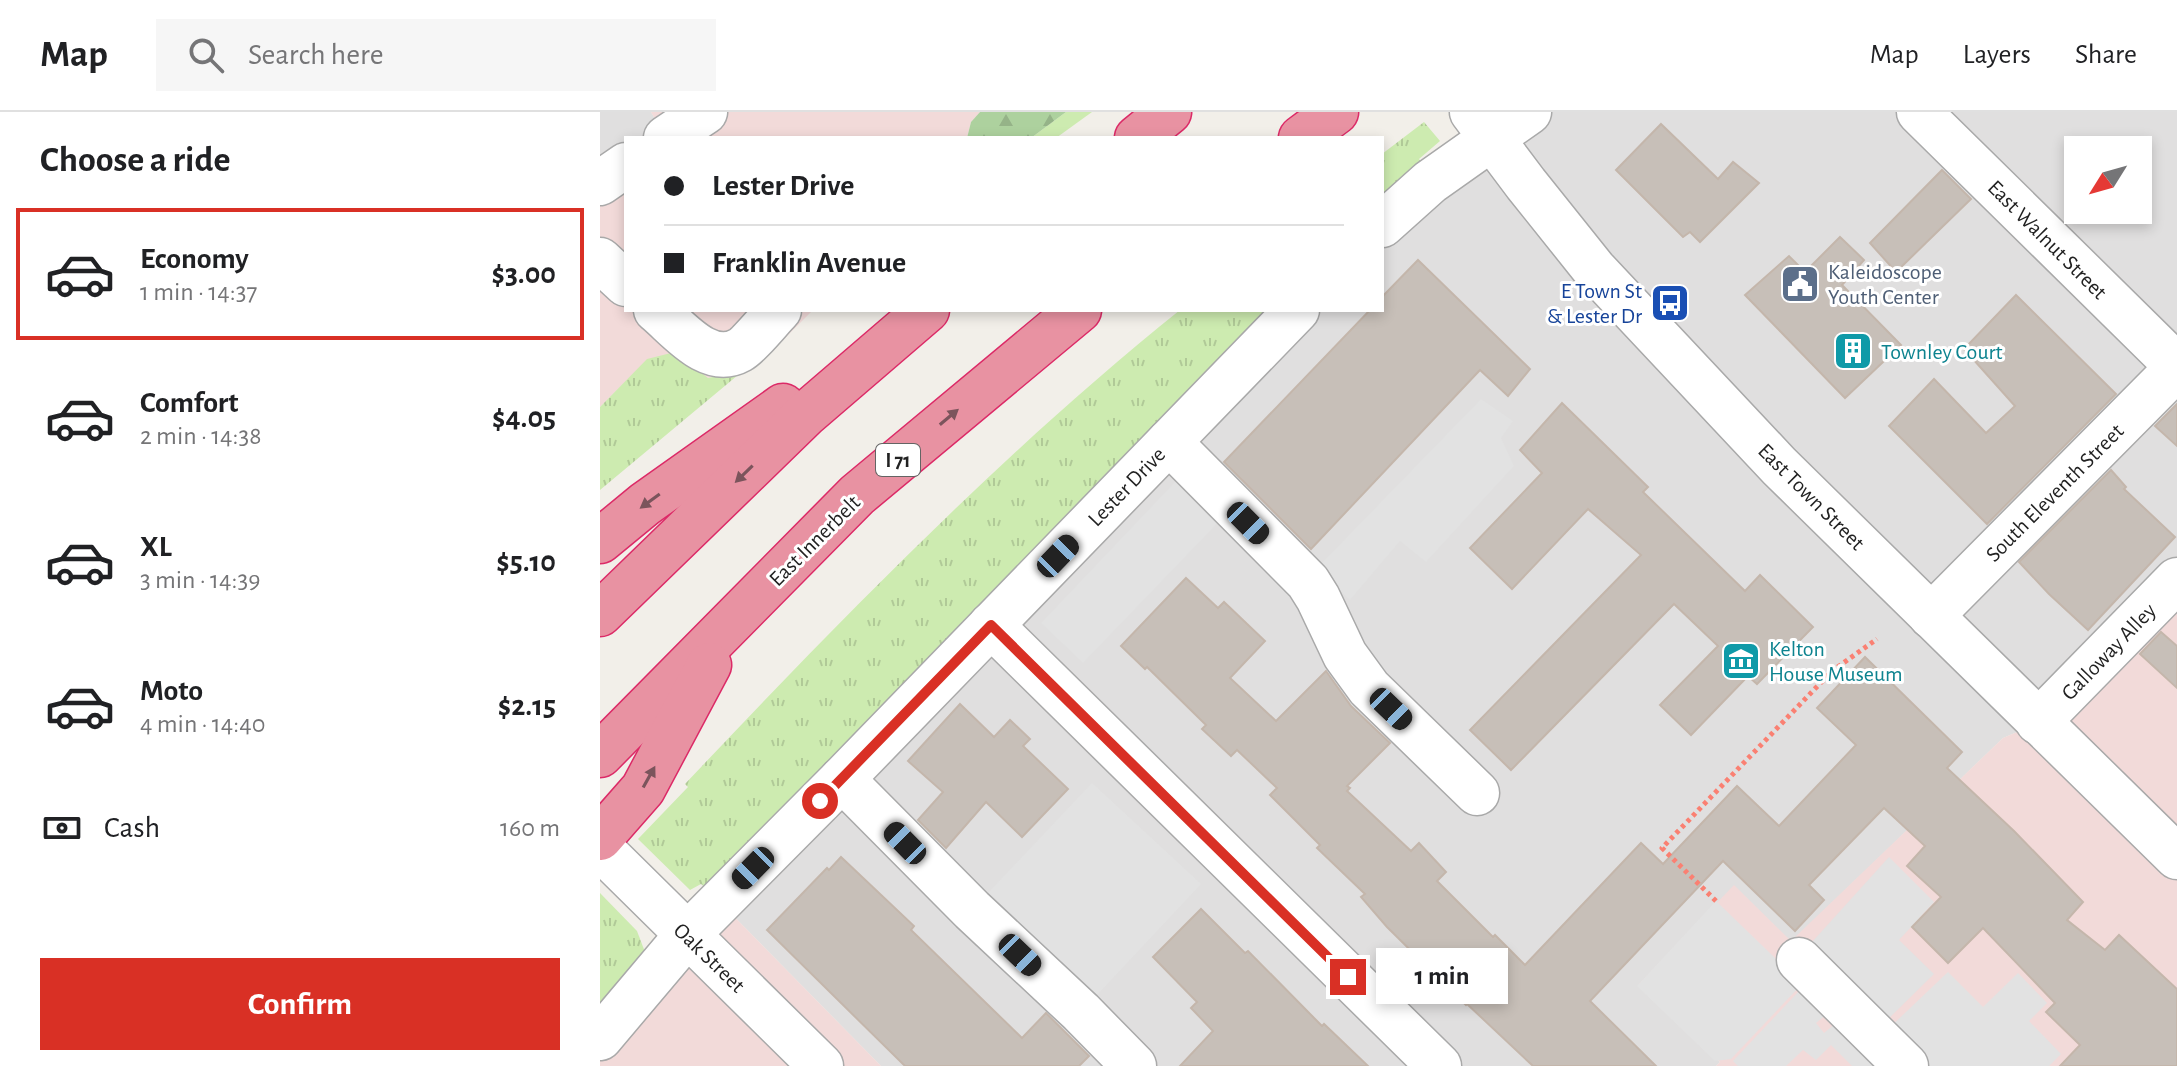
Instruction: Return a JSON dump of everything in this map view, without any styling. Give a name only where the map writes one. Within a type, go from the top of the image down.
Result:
[{"type":"highway","points":[[1139,136],[1169,112]]},
{"type":"highway","points":[[1304,136],[1336,112]]},
{"type":"highway","points":[[600,541],[645,504],[916,312]]},
{"type":"highway","points":[[600,614],[806,414],[925,312]]},
{"type":"highway","name":"East Innerbelt","points":[[600,755],[857,495],[1077,312]]},
{"type":"highway","points":[[600,838],[643,789],[730,625]]},
{"type":"street","points":[[669,136],[705,112]]},
{"type":"street","points":[[1384,223],[1430,182],[1482,125],[1529,112]]},
{"type":"street","name":"East Walnut Street","points":[[1919,112],[2177,367]]},
{"type":"street","name":"East Town Street","points":[[1482,125],[1594,269],[1779,466],[2177,857]]},
{"type":"street","points":[[600,183],[624,166]]},
{"type":"street","points":[[600,260],[624,282]]},
{"type":"street","points":[[658,312],[706,352],[721,354],[740,350],[777,312]]},
{"type":"street","name":"Lester Drive","points":[[600,1038],[687,935],[1295,312]]},
{"type":"street","name":"South Eleventh Street","points":[[1931,616],[2177,367]]},
{"type":"street","points":[[1169,442],[1308,582],[1356,671],[1369,688],[1477,793]]},
{"type":"street","name":"Galloway Alley","points":[[2038,722],[2177,580]]},
{"type":"street","points":[[991,625],[1439,1066]]},
{"type":"street","points":[[842,779],[1134,1066]]},
{"type":"street","name":"Oak Street","points":[[600,848],[821,1066]]},
{"type":"street","points":[[1799,960],[1906,1066]]},
{"type":"path","points":[[1716,901],[1662,848],[1832,671],[1877,639]]},
{"type":"shaded area","points":[[600,112],[651,112],[665,136],[624,136],[624,164],[600,180]]},
{"type":"shaded area","points":[[651,112],[980,112],[971,122],[968,136],[665,136]]},
{"type":"shaded area","points":[[1489,112],[2177,112],[2177,580],[2038,723],[2003,738],[1791,942],[1639,985],[1720,1062],[1716,1066],[881,1066],[706,888],[1272,312],[1384,312],[1384,203]]},
{"type":"shaded area","points":[[624,164],[624,312],[811,312],[779,344],[744,370],[708,378],[647,360],[600,407],[600,181]]},
{"type":"shaded area","points":[[1481,399],[1513,421],[1501,438],[1514,466],[1426,562],[1400,541],[1350,600],[1316,569]]},
{"type":"shaded area","points":[[1192,464],[1235,505],[1083,663],[1041,623]]},
{"type":"shaded area","points":[[2177,580],[2177,1066],[1716,1066],[1720,1062],[1639,984],[1734,885],[1791,941],[2003,738],[2038,723]]},
{"type":"shaded area","points":[[1092,783],[1201,884],[1081,1012],[972,910]]},
{"type":"shaded area","points":[[1889,857],[1934,902],[1899,940],[1934,974],[1879,1028],[1803,952]]},
{"type":"shaded area","points":[[706,888],[881,1066],[600,1066],[600,1004]]},
{"type":"shaded area","points":[[1716,901],[1802,984],[1731,1059],[1715,1061],[1637,986]]},
{"type":"shaded area","points":[[1948,972],[1983,1007],[2018,973],[2047,1003],[2029,1021],[2061,1054],[2049,1066],[1922,1066],[1886,1031]]},
{"type":"shaded area","points":[[1801,989],[1827,1014],[1816,1023],[1824,1033],[1836,1023],[1878,1066],[1852,1066],[1831,1045],[1816,1060],[1803,1050],[1786,1066],[1738,1066],[1733,1061]]},
{"type":"green space","points":[[980,112],[1066,112],[1034,136],[968,136],[971,122]]},
{"type":"green space","points":[[1066,112],[1092,112],[1059,136],[1034,136]]},
{"type":"green space","points":[[1424,122],[1440,141],[1419,159],[1424,166],[1384,203],[1384,152]]},
{"type":"green space","points":[[1178,312],[1272,312],[706,888],[701,884],[690,890],[638,839],[744,722],[925,538],[1114,365]]},
{"type":"green space","points":[[675,352],[708,378],[744,370],[600,490],[600,407],[647,359]]},
{"type":"green space","points":[[600,893],[637,931],[645,952],[600,1004]]},
{"type":"building","points":[[1661,124],[1718,179],[1733,162],[1759,183],[1700,242],[1690,232],[1683,237],[1616,170]]},
{"type":"building","points":[[1942,170],[1971,199],[1896,272],[1870,243]]},
{"type":"building","points":[[1840,237],[1864,260],[1842,285],[1901,345],[1845,398],[1745,295],[1789,256],[1805,272]]},
{"type":"building","points":[[1418,260],[1530,369],[1508,396],[1480,370],[1311,549],[1224,462],[1368,312],[1384,312],[1384,295]]},
{"type":"building","points":[[2016,295],[2116,394],[1987,524],[1889,426],[1934,379],[1986,433],[2015,406],[1964,349]]},
{"type":"building","points":[[1562,403],[1648,487],[1643,492],[1745,591],[1760,575],[1813,627],[1757,684],[1748,676],[1691,735],[1660,705],[1718,646],[1674,604],[1511,770],[1470,730],[1641,555],[1588,509],[1512,589],[1470,548],[1542,473],[1520,450]]},
{"type":"building","points":[[2177,404],[2177,446],[2155,426]]},
{"type":"building","points":[[2111,470],[2126,487],[2124,489],[2175,537],[2088,630],[2019,562]]},
{"type":"building","points":[[1186,578],[1218,608],[1224,602],[1265,641],[1230,678],[1276,721],[1326,671],[1351,706],[1390,743],[1347,786],[1350,788],[1347,791],[1411,851],[1419,843],[1446,872],[1437,881],[1525,965],[1641,843],[1663,864],[1737,786],[1779,826],[1856,745],[1817,708],[1865,657],[1962,752],[1947,768],[2083,902],[2067,920],[2105,950],[2119,935],[2177,989],[2177,1066],[2060,1066],[2080,1045],[2046,1012],[2055,1003],[1983,928],[1948,963],[1912,927],[1941,897],[1907,866],[1925,846],[1884,808],[1809,885],[1824,900],[1795,931],[1723,861],[1590,1001],[1656,1066],[1533,1066],[1387,927],[1361,897],[1365,894],[1317,848],[1320,845],[1270,795],[1277,788],[1237,750],[1231,756],[1202,729],[1206,725],[1121,646]]},
{"type":"building","points":[[2161,632],[2177,646],[2177,688],[2140,654]]},
{"type":"building","points":[[960,704],[994,737],[1010,720],[1030,739],[1023,746],[1068,789],[1022,837],[986,802],[946,848],[918,820],[943,792],[908,761]]},
{"type":"building","points":[[841,857],[914,926],[911,930],[1022,1038],[1046,1013],[1089,1056],[1079,1066],[905,1066],[767,930]]},
{"type":"building","points":[[1201,909],[1368,1066],[1180,1066],[1213,1031],[1191,1008],[1197,1002],[1153,957]]},
{"type":"place","name":"Kaleidoscope Youth Center","points":[[1800,284]]},
{"type":"place","name":"E Town St & Lester Dr","points":[[1670,303]]},
{"type":"place","name":"Townley Court","points":[[1853,351]]},
{"type":"place","name":"Kelton House Museum","points":[[1741,661]]},
{"type":"route","points":[[820,801],[991,625],[1348,977]]}]
